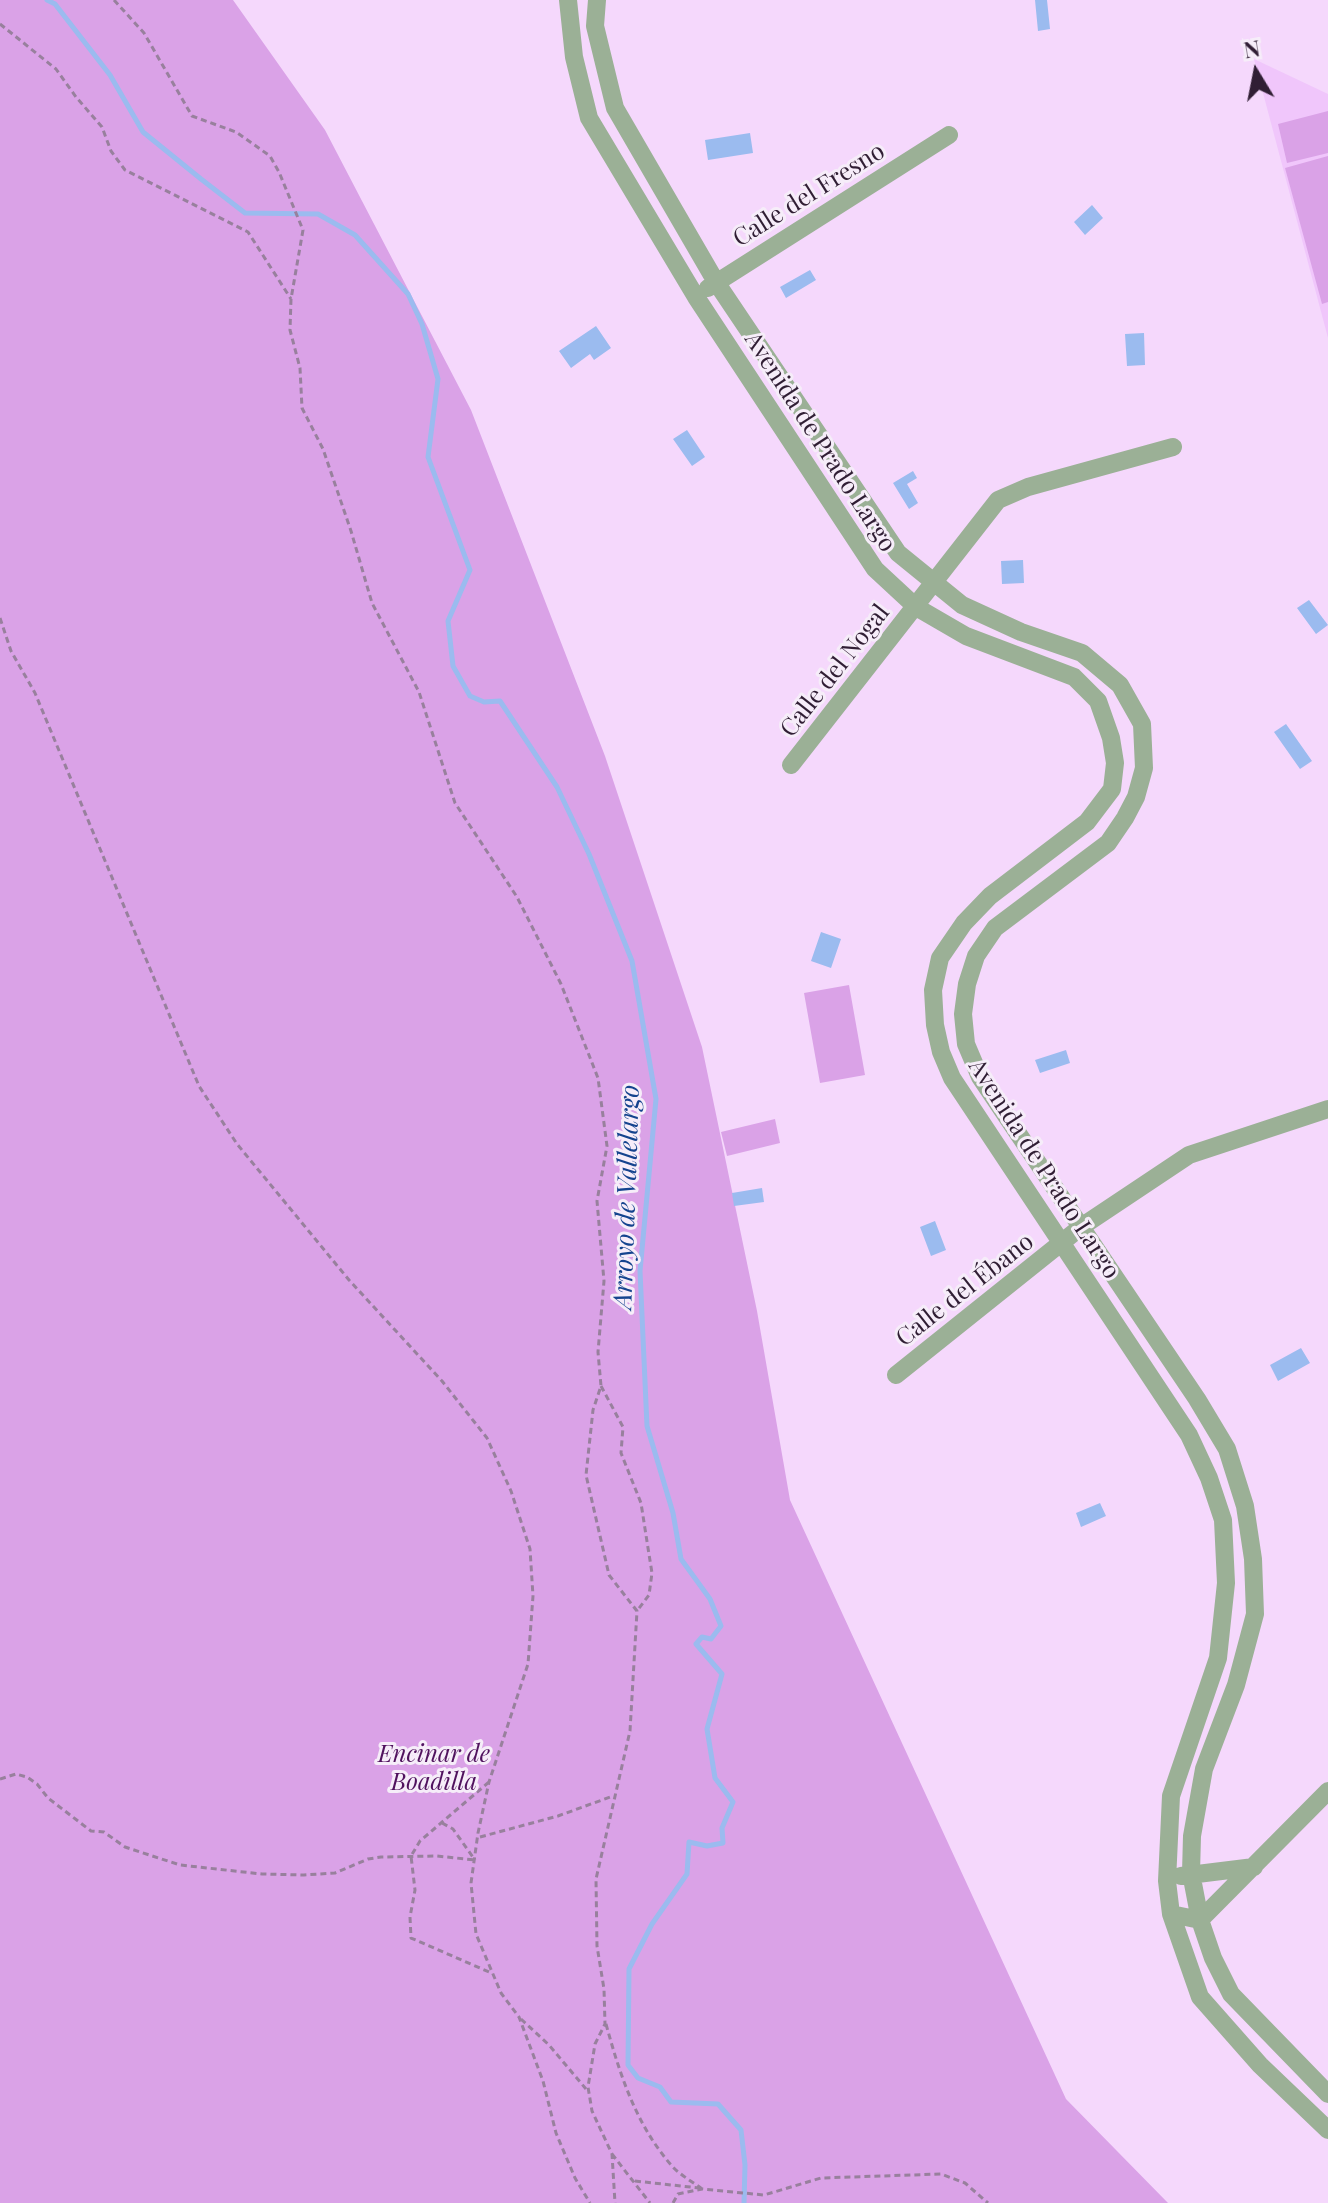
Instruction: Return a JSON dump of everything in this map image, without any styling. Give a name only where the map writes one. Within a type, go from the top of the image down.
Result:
[{"type":"street","name":"Avenida de Prado Largo","points":[[568,0],[574,57],[589,118],[696,297],[875,569],[916,607],[966,636],[1074,677],[1098,701],[1111,738],[1115,763],[1112,789],[1087,822],[990,896],[964,923],[940,958],[933,990],[935,1025],[941,1052],[952,1078],[1189,1435],[1209,1478],[1223,1520],[1226,1583],[1218,1658],[1171,1796],[1167,1881],[1171,1914],[1200,1997],[1260,2065],[1328,2130]]},
{"type":"street","name":"Avenida de Prado Largo","points":[[597,0],[595,26],[615,108],[716,282],[898,553],[962,605],[1021,632],[1082,653],[1120,685],[1142,724],[1144,768],[1136,797],[1108,843],[995,928],[976,956],[967,984],[963,1014],[966,1044],[980,1077],[1227,1449],[1245,1506],[1253,1559],[1255,1614],[1236,1685],[1204,1769],[1192,1836],[1191,1873],[1200,1920],[1213,1958],[1231,1994],[1328,2094]]},
{"type":"street","name":"Calle del Fresno","points":[[696,297],[949,135]]},
{"type":"street","name":"Calle del Nogal","points":[[791,765],[998,500],[1028,487],[1173,447]]},
{"type":"street","name":"Calle del Ébano","points":[[896,1375],[1081,1227],[1189,1155],[1328,1109]]},
{"type":"street","points":[[1171,1914],[1200,1920],[1328,1791]]},
{"type":"street","points":[[1167,1881],[1191,1873],[1254,1867]]},
{"type":"path","points":[[114,0],[144,33],[192,116],[236,132],[270,156],[303,230],[291,299],[290,330],[300,368],[302,408],[323,449],[372,603],[419,692],[455,803],[517,897],[561,984],[598,1078],[607,1146],[597,1201],[604,1281],[598,1352],[601,1386],[623,1427],[621,1453],[641,1503],[652,1573],[649,1595],[637,1611],[630,1731],[596,1879],[595,1907],[605,2024],[621,2081],[648,2133],[674,2169],[702,2189]]},
{"type":"path","points":[[0,24],[56,69],[102,127],[111,151],[125,170],[248,232],[291,299]]},
{"type":"path","points":[[0,618],[11,651],[35,693],[199,1086],[237,1144],[349,1280],[442,1381],[487,1438],[511,1491],[530,1549],[533,1596],[528,1664],[489,1782],[478,1838],[471,1883],[476,1934],[501,1993],[519,2017],[549,2045],[589,2092]]},
{"type":"path","points":[[601,1386],[593,1410],[586,1475],[609,1575],[637,1611]]},
{"type":"path","points":[[0,1779],[16,1774],[27,1777],[48,1798],[91,1831],[104,1832],[139,1853],[180,1865],[304,1875],[335,1873],[368,1859],[411,1856],[475,1860]]},
{"type":"path","points":[[489,1782],[420,1841],[411,1856],[415,1890],[410,1917],[411,1938],[491,1973]]},
{"type":"path","points":[[478,1838],[558,1816],[613,1796]]},
{"type":"path","points":[[442,1823],[453,1829],[475,1860]]},
{"type":"path","points":[[519,2017],[543,2081],[556,2133],[575,2178],[590,2203]]},
{"type":"path","points":[[605,2024],[595,2044],[589,2092],[592,2111],[612,2154],[650,2203]]},
{"type":"path","points":[[612,2154],[615,2203]]},
{"type":"path","points":[[635,2181],[764,2195],[821,2178],[941,2174],[965,2183],[988,2203]]},
{"type":"path","points":[[673,2203],[678,2194],[702,2189]]},
{"type":"shaded area","points":[[1254,59],[1328,94],[1328,338]]},
{"type":"green space","name":"Encinar de Boadilla","points":[[0,0],[233,0],[325,130],[471,410],[605,756],[702,1047],[757,1311],[790,1500],[1066,2099],[1168,2203],[0,2203]]},
{"type":"green space","points":[[1328,111],[1328,153],[1287,163],[1278,124]]},
{"type":"green space","points":[[1328,156],[1328,302],[1322,304],[1285,168]]},
{"type":"green space","points":[[849,985],[865,1075],[820,1083],[804,993]]},
{"type":"green space","points":[[775,1119],[780,1143],[727,1156],[721,1132]]},
{"type":"water","points":[[1035,0],[1047,0],[1050,29],[1038,31]]},
{"type":"water","points":[[750,133],[753,153],[708,160],[705,140]]},
{"type":"water","points":[[1092,205],[1103,218],[1085,235],[1074,222]]},
{"type":"water","points":[[810,270],[816,280],[786,298],[780,287]]},
{"type":"water","points":[[596,326],[611,348],[594,360],[590,354],[571,368],[559,351]]},
{"type":"water","points":[[1144,333],[1145,365],[1127,366],[1125,334]]},
{"type":"water","points":[[687,430],[705,457],[692,466],[673,439]]},
{"type":"water","points":[[913,471],[917,478],[907,484],[918,503],[909,509],[893,483]]},
{"type":"water","points":[[1023,560],[1024,583],[1002,584],[1001,561]]},
{"type":"water","points":[[1309,600],[1328,625],[1316,634],[1297,608]]},
{"type":"water","points":[[1286,724],[1312,761],[1300,769],[1274,732]]},
{"type":"water","points":[[821,932],[841,939],[831,968],[811,961]]},
{"type":"water","points":[[1066,1050],[1070,1063],[1040,1073],[1035,1060]]},
{"type":"water","points":[[762,1188],[764,1202],[734,1206],[732,1193]]},
{"type":"water","points":[[935,1221],[946,1250],[931,1256],[920,1227]]},
{"type":"water","points":[[1301,1348],[1310,1363],[1278,1381],[1270,1365]]},
{"type":"water","points":[[1100,1503],[1106,1516],[1081,1527],[1076,1513]]},
{"type":"waterway","name":"Arroyo de Vallelargo","points":[[47,0],[55,4],[110,75],[143,132],[245,213],[318,214],[355,235],[408,294],[422,324],[438,379],[428,457],[470,570],[448,621],[453,666],[470,696],[484,702],[500,701],[557,787],[589,854],[632,961],[656,1099],[640,1271],[647,1426],[673,1513],[681,1559],[710,1599],[721,1626],[711,1639],[702,1637],[696,1644],[722,1674],[707,1729],[715,1778],[733,1802],[722,1828],[723,1843],[707,1846],[689,1842],[687,1874],[652,1924],[629,1969],[628,2065],[638,2078],[660,2087],[671,2102],[718,2104],[741,2130],[745,2165],[744,2203]]}]
